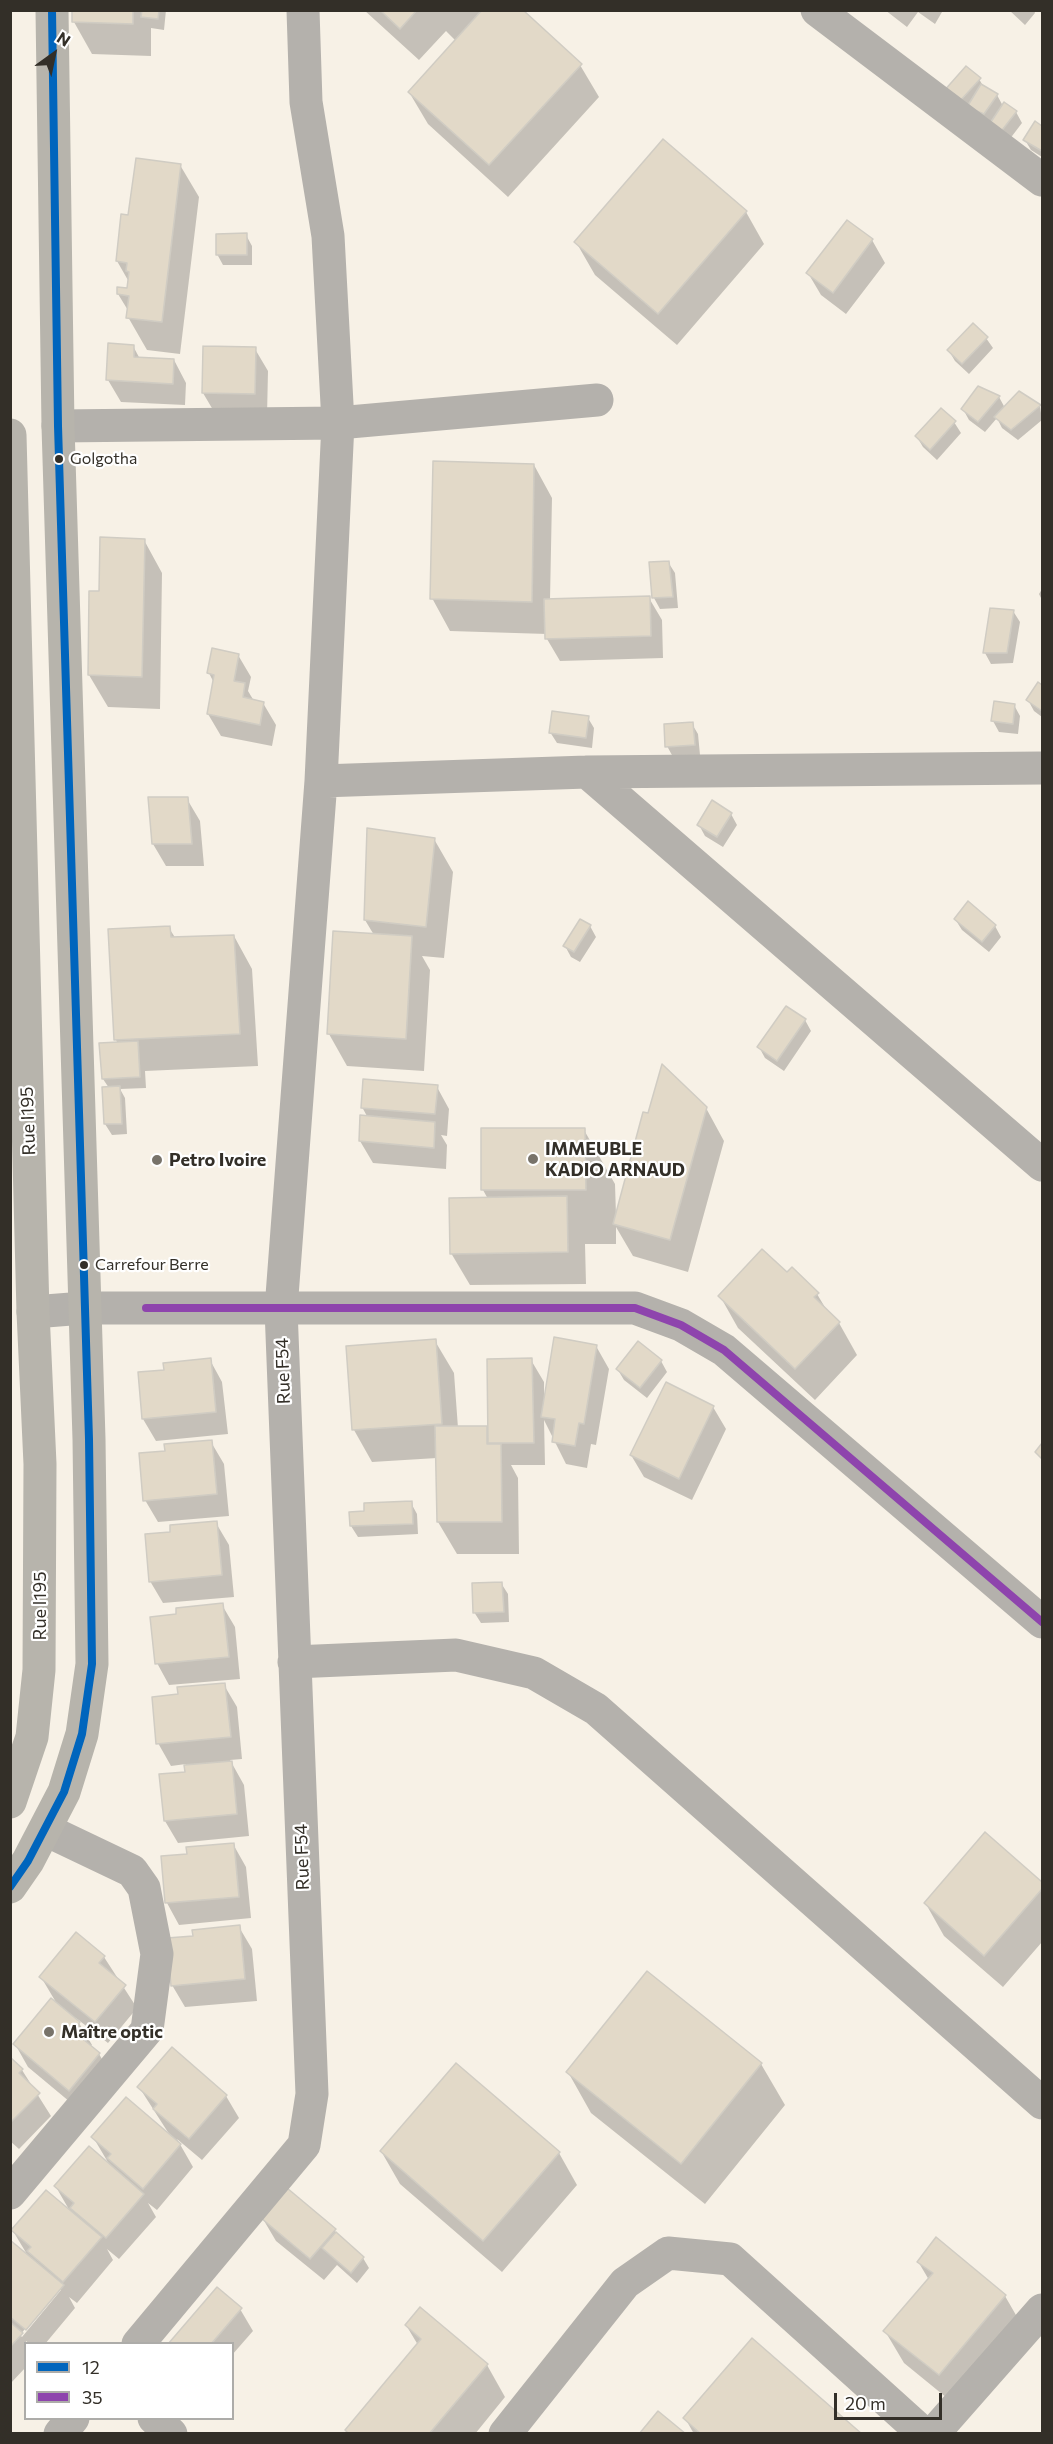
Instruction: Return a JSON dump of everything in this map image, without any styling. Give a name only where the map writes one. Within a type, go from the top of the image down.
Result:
[{"type":"main road","points":[[10,1887],[28,1862],[64,1792],[82,1734],[92,1664],[58,426],[52,10]]},
{"type":"main road","name":"Rue I195","points":[[10,435],[33,1312],[40,1464],[39,1670],[32,1737],[10,1802]]},
{"type":"street","name":"Rue F54","points":[[139,2342],[304,2145],[312,2094],[281,1309],[321,781],[338,423],[328,237],[306,102],[303,10]]},
{"type":"street","points":[[817,10],[1042,180]]},
{"type":"street","points":[[58,426],[338,423],[597,400]]},
{"type":"street","points":[[321,781],[587,772],[1042,768]]},
{"type":"street","points":[[587,772],[1042,1165]]},
{"type":"street","points":[[33,1312],[84,1308],[635,1308],[681,1325],[724,1350],[1042,1622]]},
{"type":"street","points":[[294,1662],[456,1655],[534,1673],[597,1709],[1042,2103]]},
{"type":"street","points":[[10,2193],[147,2030],[157,1954],[144,1888],[132,1871],[46,1830]]},
{"type":"street","points":[[506,2433],[625,2283],[668,2253],[730,2259],[924,2433]]},
{"type":"street","points":[[933,2433],[1042,2310]]},
{"type":"street","points":[[60,2433],[71,2420]]},
{"type":"street","points":[[156,2420],[171,2433]]},
{"type":"building","points":[[72,10],[133,10],[133,24],[72,22]]},
{"type":"building","points":[[142,10],[159,10],[158,19],[141,17]]},
{"type":"building","points":[[380,10],[417,10],[400,29]]},
{"type":"building","points":[[482,10],[523,10],[582,64],[489,165],[408,92]]},
{"type":"building","points":[[966,66],[981,78],[959,102],[943,92]]},
{"type":"building","points":[[981,84],[998,94],[984,114],[967,107]]},
{"type":"building","points":[[1004,102],[1017,111],[999,134],[987,128]]},
{"type":"building","points":[[1035,121],[1042,126],[1042,151],[1023,140]]},
{"type":"building","points":[[663,139],[747,211],[658,314],[574,242]]},
{"type":"building","points":[[136,158],[181,164],[162,322],[126,318],[129,296],[117,294],[117,287],[127,288],[129,272],[126,271],[127,263],[116,261],[121,214],[128,215]]},
{"type":"building","points":[[847,220],[873,239],[833,293],[806,273]]},
{"type":"building","points":[[247,233],[247,255],[216,255],[216,234]]},
{"type":"building","points":[[973,323],[988,337],[962,364],[947,350]]},
{"type":"building","points":[[108,343],[134,345],[134,357],[174,359],[173,384],[106,380]]},
{"type":"building","points":[[203,346],[256,347],[255,394],[202,393]]},
{"type":"building","points":[[978,386],[1000,396],[978,422],[961,409]]},
{"type":"building","points":[[1019,391],[1041,405],[1011,430],[994,417]]},
{"type":"building","points":[[941,408],[956,421],[930,450],[915,436]]},
{"type":"building","points":[[433,461],[534,464],[532,602],[430,599]]},
{"type":"building","points":[[100,537],[145,539],[142,677],[88,675],[89,591],[99,591]]},
{"type":"building","points":[[669,561],[673,597],[652,598],[649,562]]},
{"type":"building","points":[[650,596],[651,636],[545,639],[544,599]]},
{"type":"building","points":[[990,608],[1014,610],[1007,653],[983,653]]},
{"type":"building","points":[[212,648],[239,654],[234,681],[245,683],[243,697],[264,702],[260,725],[207,714],[214,675],[207,673]]},
{"type":"building","points":[[1038,682],[1042,685],[1042,711],[1026,700]]},
{"type":"building","points":[[994,701],[1015,704],[1013,724],[991,721]]},
{"type":"building","points":[[552,711],[589,716],[586,738],[549,733]]},
{"type":"building","points":[[693,722],[695,745],[665,747],[664,724]]},
{"type":"building","points":[[148,797],[188,797],[192,844],[152,844]]},
{"type":"building","points":[[712,800],[732,813],[717,837],[697,825]]},
{"type":"building","points":[[367,828],[435,838],[426,927],[364,920]]},
{"type":"building","points":[[968,901],[996,925],[982,942],[954,919]]},
{"type":"building","points":[[580,919],[591,925],[574,952],[563,946]]},
{"type":"building","points":[[170,926],[171,937],[234,935],[240,1034],[114,1040],[108,929]]},
{"type":"building","points":[[333,931],[412,936],[406,1039],[327,1034]]},
{"type":"building","points":[[786,1006],[806,1019],[777,1061],[757,1047]]},
{"type":"building","points":[[138,1041],[140,1077],[102,1079],[99,1043]]},
{"type":"building","points":[[662,1064],[707,1107],[670,1240],[613,1224],[643,1112],[648,1113]]},
{"type":"building","points":[[363,1079],[438,1085],[435,1114],[361,1108]]},
{"type":"building","points":[[120,1086],[122,1124],[104,1124],[102,1087]]},
{"type":"building","points":[[360,1115],[435,1122],[434,1148],[359,1141]]},
{"type":"building","name":"IMMEUBLE KADIO ARNAUD","points":[[481,1128],[585,1128],[586,1190],[481,1190]]},
{"type":"building","points":[[567,1196],[568,1252],[450,1254],[449,1198]]},
{"type":"building","points":[[762,1249],[787,1272],[792,1267],[819,1293],[814,1297],[840,1322],[795,1369],[718,1296]]},
{"type":"building","points":[[554,1337],[597,1345],[584,1424],[579,1423],[575,1446],[552,1442],[555,1419],[541,1417]]},
{"type":"building","points":[[436,1339],[442,1424],[352,1430],[346,1346]]},
{"type":"building","points":[[638,1341],[662,1360],[640,1388],[616,1369]]},
{"type":"building","points":[[211,1358],[216,1412],[142,1419],[138,1372],[164,1370],[163,1363]]},
{"type":"building","points":[[532,1358],[534,1443],[488,1443],[487,1359]]},
{"type":"building","points":[[666,1382],[714,1406],[679,1479],[630,1455]]},
{"type":"building","points":[[435,1426],[487,1426],[487,1444],[501,1444],[502,1522],[437,1522]]},
{"type":"building","points":[[212,1440],[217,1494],[143,1501],[139,1453],[165,1451],[164,1444]]},
{"type":"building","points":[[1042,1443],[1042,1459],[1035,1452]]},
{"type":"building","points":[[412,1501],[413,1524],[350,1526],[349,1512],[364,1511],[364,1503]]},
{"type":"building","points":[[217,1521],[222,1575],[149,1582],[145,1534],[170,1532],[170,1525]]},
{"type":"building","points":[[502,1582],[504,1612],[473,1613],[472,1583]]},
{"type":"building","points":[[223,1603],[229,1657],[155,1664],[150,1617],[176,1614],[176,1608]]},
{"type":"building","points":[[225,1683],[231,1737],[156,1744],[152,1697],[178,1694],[177,1687]]},
{"type":"building","points":[[232,1761],[237,1814],[164,1821],[159,1774],[185,1772],[184,1765]]},
{"type":"building","points":[[985,1832],[1042,1882],[1042,1889],[984,1956],[924,1903]]},
{"type":"building","points":[[234,1843],[239,1897],[165,1903],[161,1856],[187,1854],[186,1847]]},
{"type":"building","points":[[240,1925],[245,1979],[171,1986],[167,1938],[193,1936],[192,1930]]},
{"type":"building","points":[[76,1932],[105,1956],[99,1963],[126,1985],[95,2022],[39,1977]]},
{"type":"building","points":[[647,1971],[762,2063],[681,2164],[566,2072]]},
{"type":"building","points":[[51,1998],[80,2022],[73,2031],[100,2053],[69,2091],[13,2044]]},
{"type":"building","points":[[172,2047],[227,2095],[189,2139],[153,2109],[157,2104],[137,2087]]},
{"type":"building","points":[[10,2057],[23,2069],[19,2073],[40,2093],[10,2123]]},
{"type":"building","points":[[456,2063],[560,2152],[483,2241],[380,2151]]},
{"type":"building","points":[[126,2097],[181,2144],[143,2189],[107,2158],[111,2154],[91,2137]]},
{"type":"building","points":[[89,2146],[144,2194],[106,2238],[70,2208],[74,2203],[54,2186]]},
{"type":"building","points":[[287,2188],[336,2229],[310,2259],[261,2218]]},
{"type":"building","points":[[46,2190],[102,2237],[63,2282],[27,2251],[31,2247],[11,2230]]},
{"type":"building","points":[[336,2232],[364,2257],[351,2273],[322,2248]]},
{"type":"building","points":[[936,2237],[1006,2295],[939,2375],[883,2331],[933,2273],[917,2262]]},
{"type":"building","points":[[10,2240],[64,2285],[26,2330],[10,2317]]},
{"type":"building","points":[[217,2287],[242,2308],[213,2342],[170,2342]]},
{"type":"building","points":[[420,2307],[488,2364],[429,2434],[349,2434],[345,2430],[421,2339],[405,2325]]},
{"type":"building","points":[[10,2322],[23,2333],[10,2347]]},
{"type":"building","points":[[752,2338],[862,2434],[701,2434],[683,2418]]},
{"type":"building","points":[[658,2411],[686,2434],[639,2434]]},
{"type":"transit line","name":"12","points":[[10,1887],[28,1861],[64,1792],[82,1734],[92,1664],[89,1439],[58,426],[52,10]]},
{"type":"transit line","name":"35","points":[[146,1308],[635,1308],[681,1325],[724,1350],[1042,1622]]},
{"type":"place","name":"Golgotha","points":[[59,459]]},
{"type":"place","name":"IMMEUBLE KADIO ARNAUD","points":[[533,1159]]},
{"type":"place","name":"Petro Ivoire","points":[[157,1160]]},
{"type":"place","name":"Carrefour Berre","points":[[84,1265]]},
{"type":"place","name":"Maître optic","points":[[49,2032]]}]
